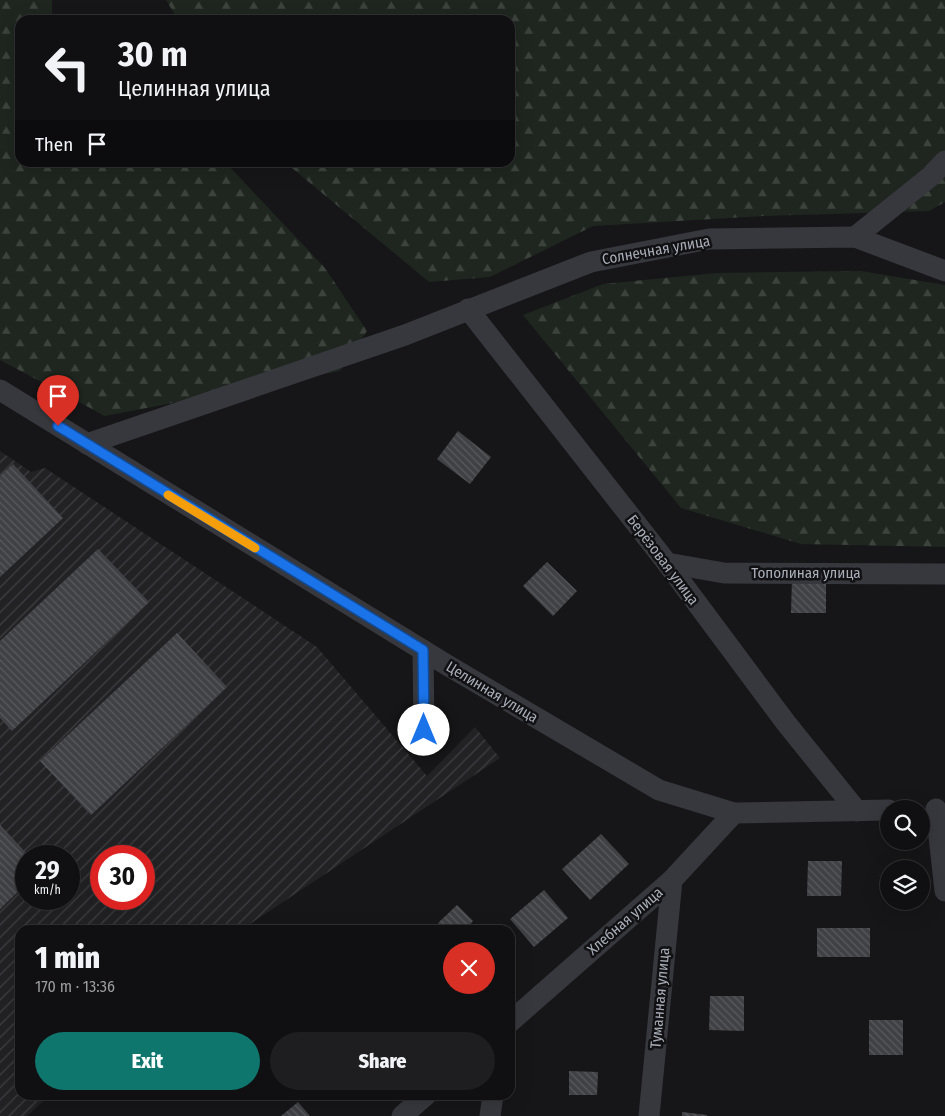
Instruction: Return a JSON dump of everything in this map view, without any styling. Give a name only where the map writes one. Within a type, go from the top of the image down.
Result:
[{"type":"street","points":[[855,237],[930,176],[945,161]]},
{"type":"street","name":"Солнечная улица","points":[[87,444],[405,335],[591,262],[709,239],[855,237],[945,271]]},
{"type":"street","name":"Берёзовая улица","points":[[468,309],[667,564],[786,724],[857,811]]},
{"type":"street","name":"Целинная улица","points":[[0,390],[423,650],[659,790],[734,813],[880,810]]},
{"type":"street","name":"Тополиная улица","points":[[667,564],[724,573],[945,574]]},
{"type":"street","points":[[423,650],[424,730]]},
{"type":"street","points":[[934,809],[945,891]]},
{"type":"street","name":"Хлебная улица","points":[[515,1018],[672,880],[734,813]]},
{"type":"street","name":"Туманная улица","points":[[649,1116],[672,880]]},
{"type":"street","points":[[402,1116],[420,1100]]},
{"type":"street","points":[[490,1116],[492,1100]]},
{"type":"shaded area","points":[[0,451],[31,472],[45,468],[317,647],[427,776],[475,727],[500,758],[249,925],[15,925],[15,1100],[45,1100],[27,1116],[0,1116]]},
{"type":"green space","points":[[0,0],[52,0],[52,15],[15,15],[15,167],[230,167],[325,268],[367,331],[340,371],[105,416],[0,360]]},
{"type":"green space","points":[[166,0],[945,0],[945,202],[929,211],[764,216],[593,226],[490,277],[429,282],[291,167],[515,167],[515,15],[175,15]]},
{"type":"green space","points":[[861,271],[945,285],[945,547],[801,544],[681,508],[523,315],[603,284],[716,273]]},
{"type":"building","points":[[458,431],[491,457],[470,484],[437,459]]},
{"type":"building","points":[[13,464],[63,518],[0,577],[0,476]]},
{"type":"building","points":[[98,549],[149,602],[12,731],[0,718],[0,641]]},
{"type":"building","points":[[547,562],[577,591],[553,616],[523,586]]},
{"type":"building","points":[[792,578],[826,579],[826,613],[791,613]]},
{"type":"building","points":[[177,633],[227,687],[91,815],[40,761]]},
{"type":"building","points":[[0,825],[19,845],[15,845],[15,895],[0,909]]},
{"type":"building","points":[[601,834],[629,864],[590,900],[562,869]]},
{"type":"building","points":[[808,861],[842,861],[841,896],[807,896]]},
{"type":"building","points":[[544,890],[568,918],[534,947],[510,919]]},
{"type":"building","points":[[457,905],[473,921],[469,925],[440,925],[438,923]]},
{"type":"building","points":[[817,928],[870,928],[870,957],[817,957]]},
{"type":"building","points":[[710,996],[744,996],[744,1031],[709,1030]]},
{"type":"building","points":[[869,1020],[903,1020],[903,1055],[869,1055]]},
{"type":"building","points":[[569,1071],[598,1072],[597,1095],[569,1095]]},
{"type":"building","points":[[298,1102],[310,1116],[281,1116]]},
{"type":"building","points":[[682,1112],[707,1115],[707,1116],[682,1116]]},
{"type":"slow traffic","points":[[168,495],[255,548]]},
{"type":"route","points":[[58,426],[423,650],[424,730]]}]
